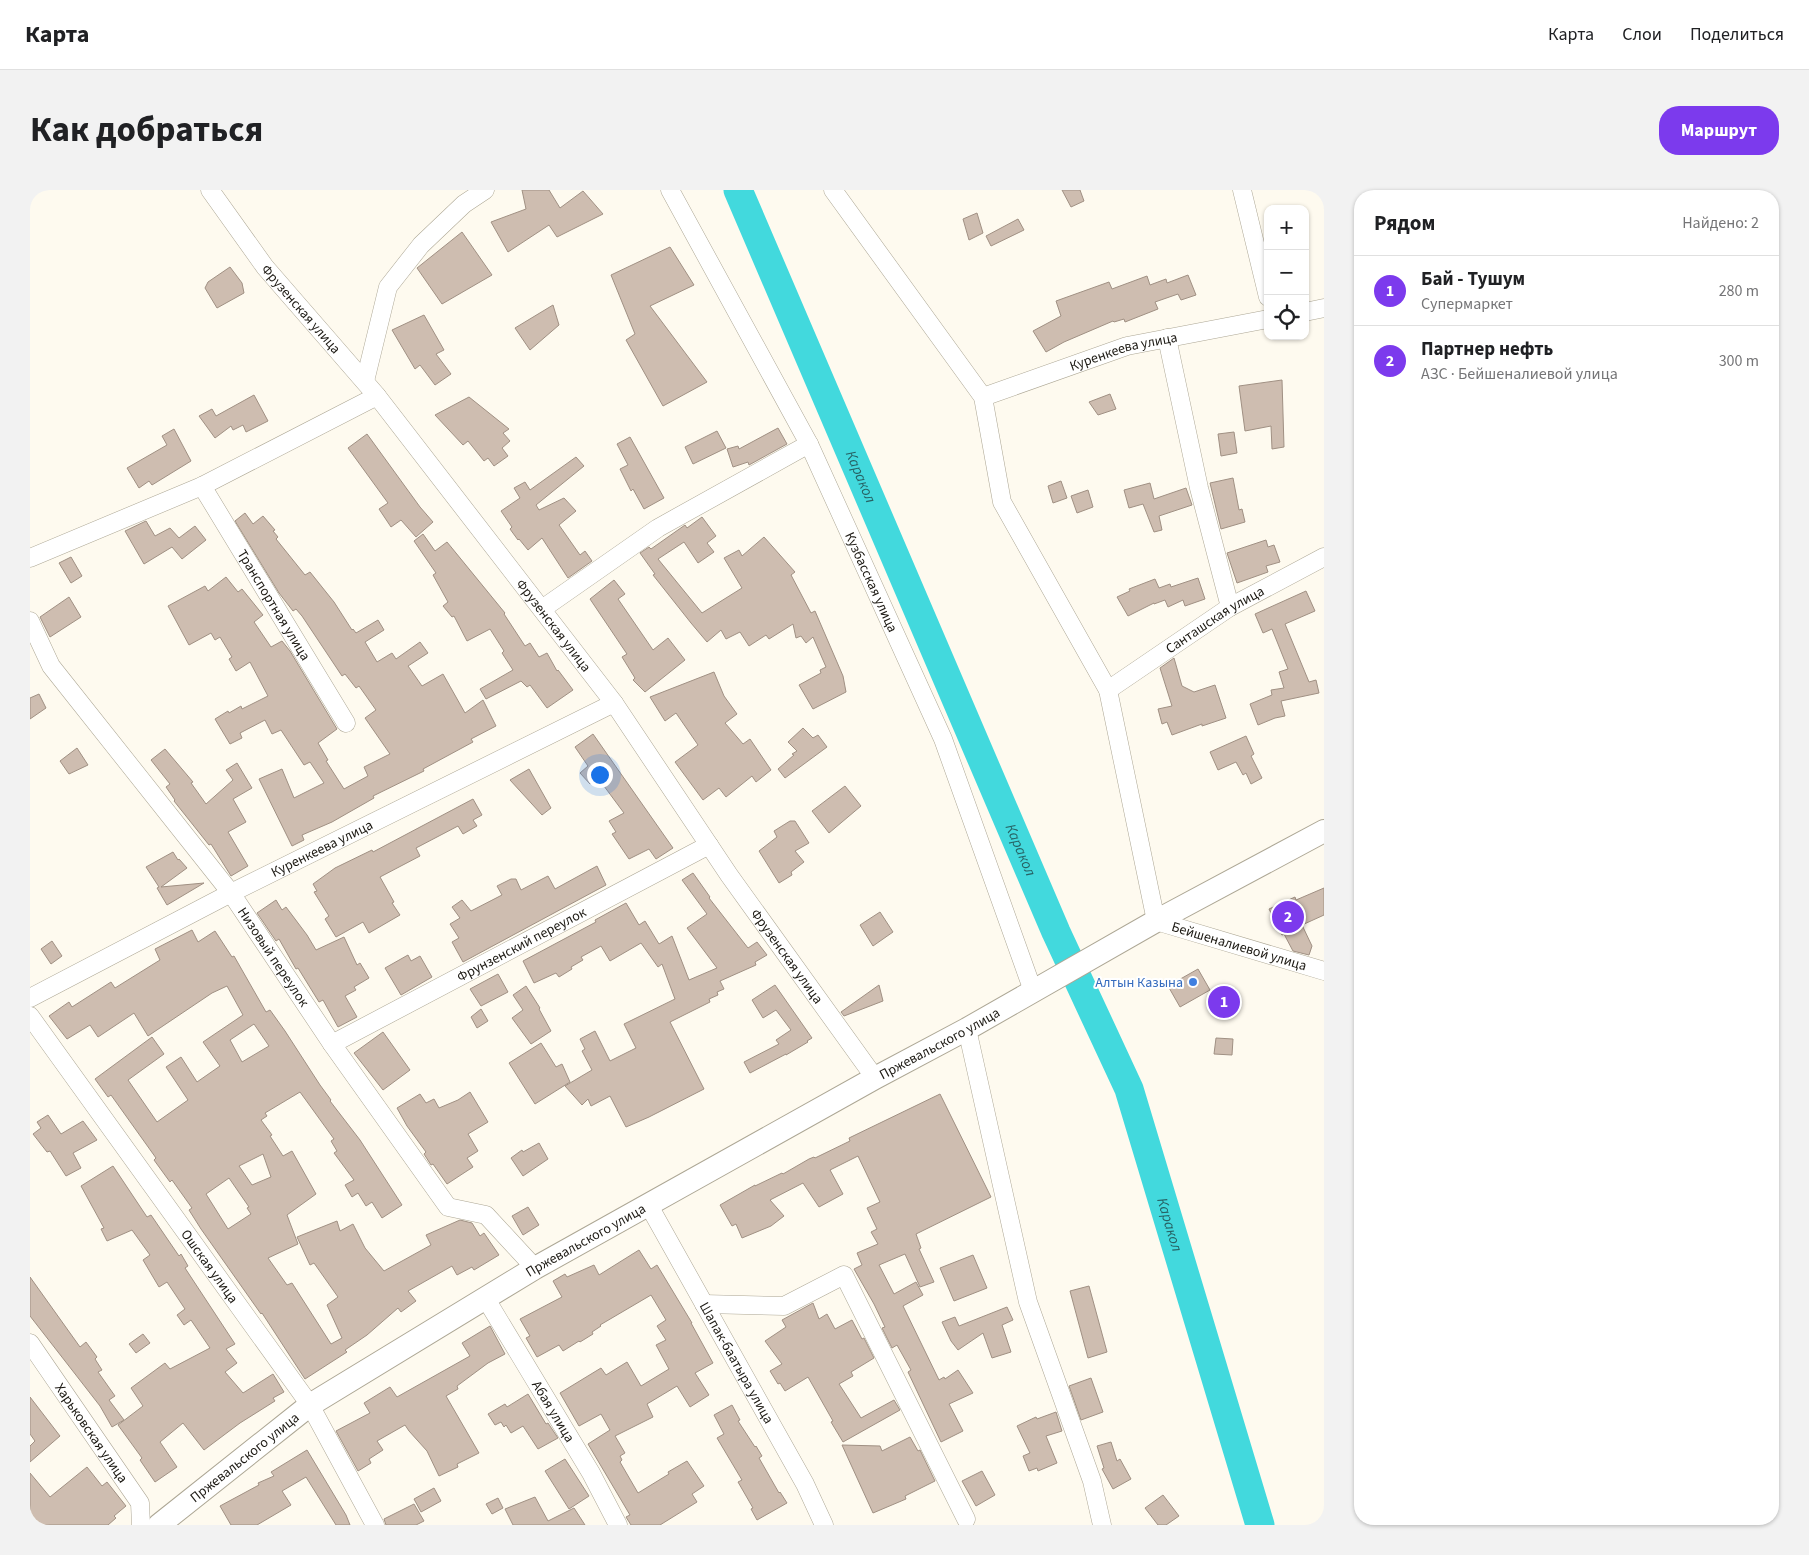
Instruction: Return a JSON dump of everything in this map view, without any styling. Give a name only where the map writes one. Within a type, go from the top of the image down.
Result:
[{"type":"main road","points":[[1156,921],[1324,831]]},
{"type":"main road","name":"Пржевальского улица","points":[[159,1525],[310,1405],[535,1268],[875,1078],[967,1029],[1156,921]]},
{"type":"street","name":"Фрузенская улица","points":[[210,190],[265,267],[377,396],[614,703],[709,845],[875,1078]]},
{"type":"street","points":[[364,381],[388,288],[421,245],[464,204],[485,190]]},
{"type":"street","name":"Кузбасская улица","points":[[670,190],[809,444],[943,739],[1033,991]]},
{"type":"street","points":[[833,190],[983,397],[1002,502],[1108,690],[1156,921]]},
{"type":"street","points":[[1242,190],[1268,295]]},
{"type":"street","points":[[1309,311],[1324,308]]},
{"type":"street","name":"Куренкеева улица","points":[[983,397],[1127,346],[1264,320]]},
{"type":"street","points":[[1167,338],[1199,488],[1230,606]]},
{"type":"street","points":[[30,558],[202,486],[377,396]]},
{"type":"street","points":[[542,609],[658,528],[809,444]]},
{"type":"street","name":"Транспортная улица","points":[[202,486],[346,723]]},
{"type":"street","name":"Санташская улица","points":[[1108,690],[1230,606],[1324,557]]},
{"type":"street","name":"Низовый переулок","points":[[30,621],[51,666],[231,893],[332,1044],[448,1207],[486,1215],[535,1268]]},
{"type":"street","name":"Куренкеева улица","points":[[30,998],[231,893],[614,703]]},
{"type":"street","name":"Фрунзенский переулок","points":[[332,1044],[709,845]]},
{"type":"street","name":"Бейшеналиевой улица","points":[[1156,921],[1324,971]]},
{"type":"street","name":"Ошская улица","points":[[30,1016],[310,1405],[375,1525]]},
{"type":"street","points":[[967,1029],[1028,1302],[1092,1481],[1102,1525]]},
{"type":"street","name":"Шапак-баатыра улица","points":[[648,1204],[805,1484],[824,1525]]},
{"type":"street","points":[[704,1304],[784,1306],[844,1275],[966,1519]]},
{"type":"street","name":"Абая улица","points":[[486,1299],[591,1473],[618,1525]]},
{"type":"street","name":"Харьковская улица","points":[[30,1343],[140,1503],[142,1525]]},
{"type":"building","points":[[522,190],[549,190],[560,208],[583,191],[603,214],[557,237],[549,225],[508,252],[491,222],[526,209]]},
{"type":"building","points":[[1062,190],[1080,190],[1084,201],[1071,207]]},
{"type":"building","points":[[977,213],[983,233],[969,240],[963,219]]},
{"type":"building","points":[[1018,219],[1024,230],[991,246],[986,236]]},
{"type":"building","points":[[462,232],[492,275],[442,304],[417,268]]},
{"type":"building","points":[[670,247],[694,285],[650,306],[707,382],[663,406],[626,340],[635,334],[611,275]]},
{"type":"building","points":[[230,267],[242,283],[244,293],[217,308],[205,288],[208,282]]},
{"type":"building","points":[[1188,275],[1196,295],[1181,300],[1178,294],[1155,302],[1158,309],[1125,322],[1124,319],[1113,321],[1064,342],[1046,352],[1033,331],[1061,316],[1056,301],[1109,282],[1112,289],[1147,276],[1150,285],[1166,279],[1167,283]]},
{"type":"building","points":[[553,305],[559,325],[530,350],[515,328]]},
{"type":"building","points":[[424,315],[444,350],[436,354],[451,374],[435,385],[420,365],[415,369],[392,330]]},
{"type":"building","points":[[1282,380],[1284,447],[1272,449],[1271,426],[1245,431],[1239,386]]},
{"type":"building","points":[[1110,394],[1116,409],[1098,415],[1089,402]]},
{"type":"building","points":[[254,395],[268,421],[246,432],[243,425],[233,430],[231,426],[215,438],[199,416],[212,409],[216,416]]},
{"type":"building","points":[[469,397],[509,429],[503,433],[510,441],[502,448],[508,456],[494,466],[488,458],[484,461],[468,441],[463,445],[435,415]]},
{"type":"building","points":[[778,428],[787,444],[749,465],[748,462],[733,467],[727,449],[738,446],[739,449]]},
{"type":"building","points":[[174,429],[191,461],[152,485],[149,481],[139,488],[127,468],[167,445],[162,436]]},
{"type":"building","points":[[717,431],[726,448],[693,464],[685,447]]},
{"type":"building","points":[[1234,432],[1237,453],[1221,456],[1218,434]]},
{"type":"building","points":[[367,434],[433,522],[416,537],[401,520],[391,527],[379,509],[388,503],[348,448]]},
{"type":"building","points":[[630,437],[664,498],[644,509],[633,489],[631,491],[620,469],[628,465],[617,444]]},
{"type":"building","points":[[576,457],[584,466],[536,505],[539,510],[564,498],[576,511],[559,525],[580,555],[585,551],[592,561],[568,578],[542,538],[528,550],[510,529],[512,527],[501,511],[520,498],[514,488],[525,482],[530,490]]},
{"type":"building","points":[[1233,478],[1239,510],[1242,509],[1245,522],[1221,529],[1210,483]]},
{"type":"building","points":[[1061,481],[1067,498],[1053,503],[1048,486]]},
{"type":"building","points":[[1150,483],[1154,499],[1186,488],[1192,505],[1159,516],[1162,530],[1154,532],[1143,504],[1129,508],[1124,490]]},
{"type":"building","points":[[1088,490],[1093,507],[1077,513],[1071,496]]},
{"type":"building","points":[[245,513],[253,524],[263,516],[275,530],[273,531],[278,537],[276,539],[305,575],[310,572],[334,602],[352,630],[356,633],[378,620],[384,630],[365,642],[377,662],[392,653],[396,659],[420,642],[428,653],[408,666],[422,686],[443,674],[465,713],[483,700],[496,726],[471,739],[473,742],[423,769],[424,771],[373,796],[374,798],[332,822],[302,835],[304,840],[292,846],[259,779],[282,769],[294,798],[324,783],[310,762],[304,765],[281,730],[272,734],[265,720],[240,733],[242,738],[230,744],[215,719],[228,711],[229,713],[241,706],[242,709],[268,696],[250,662],[236,671],[229,659],[232,657],[220,637],[215,640],[211,633],[189,645],[168,606],[205,586],[208,591],[226,577],[238,592],[242,589],[263,615],[254,622],[271,647],[282,641],[290,651],[337,729],[318,743],[328,760],[326,761],[344,789],[368,776],[364,767],[390,754],[365,718],[376,710],[359,686],[356,688],[345,674],[342,676],[302,616],[296,609],[293,611],[279,593],[235,521]]},
{"type":"building","points":[[702,517],[716,536],[707,543],[714,552],[698,563],[684,542],[658,559],[702,613],[742,588],[724,558],[739,550],[742,556],[764,537],[795,572],[791,575],[811,613],[815,611],[843,676],[846,692],[813,709],[799,685],[821,673],[820,670],[826,667],[813,637],[806,643],[801,636],[796,638],[793,624],[769,639],[766,635],[749,646],[740,632],[726,639],[721,630],[707,642],[691,623],[653,575],[655,574],[640,553],[649,547],[651,549],[685,525],[687,528]]},
{"type":"building","points":[[146,521],[155,536],[170,528],[179,538],[195,526],[206,540],[182,559],[172,547],[144,564],[125,531]]},
{"type":"building","points":[[423,534],[435,551],[447,542],[505,613],[525,646],[530,643],[539,657],[547,653],[557,671],[573,690],[547,708],[530,685],[527,687],[521,681],[486,699],[480,689],[513,670],[490,629],[467,641],[454,616],[452,617],[443,606],[448,602],[433,575],[436,573],[414,541]]},
{"type":"building","points":[[1266,540],[1268,547],[1274,545],[1280,562],[1266,566],[1268,572],[1237,583],[1227,553]]},
{"type":"building","points":[[71,557],[82,576],[71,583],[59,563]]},
{"type":"building","points":[[1198,578],[1205,599],[1185,606],[1183,600],[1168,607],[1165,600],[1154,603],[1128,616],[1117,597],[1130,591],[1129,589],[1155,579],[1159,588],[1170,584],[1171,587]]},
{"type":"building","points":[[614,580],[625,594],[618,599],[653,650],[668,638],[685,660],[645,692],[633,680],[635,678],[622,657],[627,654],[590,599]]},
{"type":"building","points":[[1306,591],[1315,611],[1285,624],[1309,682],[1316,680],[1319,693],[1281,701],[1285,716],[1258,725],[1250,704],[1272,695],[1271,690],[1284,688],[1279,672],[1288,669],[1272,629],[1263,633],[1255,614]]},
{"type":"building","points":[[69,597],[81,617],[50,637],[40,617]]},
{"type":"building","points":[[1174,658],[1182,686],[1194,692],[1215,685],[1226,718],[1172,735],[1167,722],[1162,724],[1158,709],[1172,706],[1160,668]]},
{"type":"building","points":[[714,672],[724,696],[737,714],[725,723],[743,744],[750,739],[771,770],[756,782],[752,776],[726,797],[719,788],[703,800],[675,762],[698,745],[676,713],[665,721],[650,697]]},
{"type":"building","points":[[39,694],[46,708],[30,719],[30,698]]},
{"type":"building","points":[[803,728],[813,738],[818,735],[827,747],[785,778],[778,769],[797,751],[788,742]]},
{"type":"building","points":[[593,734],[673,848],[656,859],[649,849],[629,859],[612,834],[616,832],[609,821],[624,813],[598,778],[590,784],[580,773],[588,766],[575,747]]},
{"type":"building","points":[[1246,736],[1254,754],[1251,756],[1262,778],[1251,784],[1246,773],[1243,775],[1236,762],[1218,770],[1210,752]]},
{"type":"building","points":[[77,748],[88,765],[69,774],[60,761]]},
{"type":"building","points":[[165,749],[193,782],[191,783],[206,804],[233,780],[226,770],[237,763],[252,788],[233,799],[246,822],[228,832],[248,866],[231,876],[211,844],[209,845],[174,801],[166,787],[170,784],[151,760]]},
{"type":"building","points":[[529,769],[551,808],[542,815],[510,780]]},
{"type":"building","points":[[845,786],[861,806],[829,833],[812,811]]},
{"type":"building","points":[[473,799],[482,815],[473,820],[477,826],[463,834],[458,826],[416,848],[420,856],[380,877],[400,915],[369,933],[363,922],[336,937],[325,919],[329,916],[314,892],[317,891],[313,884],[335,868],[372,850],[373,852]]},
{"type":"building","points":[[790,821],[795,821],[809,843],[795,851],[804,862],[791,872],[792,875],[779,883],[759,851],[777,837],[774,831]]},
{"type":"building","points":[[173,852],[178,860],[187,868],[161,887],[204,883],[167,905],[157,888],[159,887],[146,867]]},
{"type":"building","points":[[597,866],[606,885],[463,962],[452,942],[459,938],[450,924],[460,918],[452,907],[462,900],[471,911],[502,895],[497,886],[511,879],[516,879],[521,890],[548,876],[555,889]]},
{"type":"building","points":[[693,873],[709,898],[748,948],[757,942],[767,955],[755,962],[756,965],[720,981],[724,989],[717,992],[718,995],[709,999],[710,1002],[670,1022],[704,1089],[626,1127],[610,1096],[591,1106],[588,1099],[582,1105],[565,1086],[592,1070],[582,1051],[585,1049],[580,1039],[595,1031],[610,1061],[636,1048],[624,1024],[675,999],[662,964],[658,967],[641,943],[610,961],[601,946],[581,957],[583,960],[559,977],[556,973],[534,983],[523,961],[596,922],[595,920],[626,903],[639,925],[645,921],[659,944],[672,936],[689,980],[717,968],[687,928],[707,914],[682,880]]},
{"type":"building","points":[[1324,888],[1324,915],[1302,925],[1312,946],[1309,955],[1293,951],[1284,934],[1282,935],[1269,909],[1295,897],[1296,900]]},
{"type":"building","points":[[276,900],[282,910],[286,907],[316,950],[344,937],[357,965],[360,963],[369,978],[354,987],[356,990],[345,996],[357,1017],[338,1027],[323,1000],[319,1002],[298,968],[296,969],[279,939],[276,941],[257,913]]},
{"type":"building","points":[[880,912],[893,932],[873,946],[860,925]]},
{"type":"building","points":[[192,930],[198,942],[215,931],[232,957],[234,956],[266,1012],[270,1010],[285,1031],[330,1101],[360,1140],[402,1205],[382,1218],[372,1202],[366,1206],[358,1193],[352,1197],[345,1185],[354,1180],[334,1153],[337,1151],[331,1141],[334,1139],[300,1092],[265,1113],[267,1116],[261,1120],[272,1135],[270,1136],[283,1156],[292,1151],[316,1194],[287,1215],[298,1244],[268,1258],[287,1285],[292,1283],[331,1344],[342,1338],[327,1305],[338,1297],[314,1263],[310,1265],[297,1237],[337,1221],[340,1231],[353,1224],[365,1248],[384,1271],[431,1245],[426,1235],[460,1220],[472,1223],[480,1236],[484,1233],[499,1255],[474,1270],[472,1267],[457,1275],[452,1266],[408,1291],[416,1301],[401,1312],[398,1308],[367,1335],[345,1350],[347,1352],[305,1379],[262,1313],[201,1229],[189,1210],[192,1208],[172,1180],[170,1182],[154,1160],[156,1158],[111,1095],[108,1097],[95,1079],[152,1037],[164,1054],[128,1080],[157,1122],[188,1100],[166,1067],[181,1057],[197,1082],[220,1066],[203,1042],[243,1015],[227,986],[212,993],[148,1036],[134,1013],[98,1037],[90,1025],[67,1039],[49,1016],[69,1002],[72,1007],[111,982],[115,988],[160,960],[155,949]],"holes":[[[254,1024],[269,1046],[242,1062],[230,1040]],[[263,1154],[271,1177],[252,1185],[239,1166]],[[229,1178],[249,1207],[247,1208],[251,1214],[228,1229],[206,1194]]]},
{"type":"building","points":[[52,941],[62,956],[51,964],[41,949]]},
{"type":"building","points":[[408,955],[411,961],[420,956],[432,977],[401,995],[385,968]]},
{"type":"building","points":[[1198,969],[1210,990],[1180,1007],[1168,986]]},
{"type":"building","points":[[498,974],[508,992],[481,1006],[470,989]]},
{"type":"building","points":[[775,985],[812,1038],[786,1055],[750,1073],[744,1062],[779,1044],[776,1040],[791,1030],[776,1010],[763,1018],[752,1000]]},
{"type":"building","points":[[879,985],[883,1001],[844,1016],[841,1012]]},
{"type":"building","points":[[526,986],[540,1008],[551,1031],[531,1044],[512,1018],[523,1010],[513,995]]},
{"type":"building","points":[[1216,988],[1236,989],[1235,1013],[1214,1012]]},
{"type":"building","points":[[481,1009],[488,1021],[477,1028],[471,1017]]},
{"type":"building","points":[[383,1032],[410,1070],[383,1090],[354,1053]]},
{"type":"building","points":[[1216,1038],[1233,1039],[1232,1055],[1214,1054]]},
{"type":"building","points":[[541,1043],[556,1067],[562,1064],[570,1082],[535,1104],[509,1063]]},
{"type":"building","points":[[470,1092],[488,1122],[468,1134],[478,1151],[467,1158],[473,1167],[447,1184],[433,1164],[431,1165],[424,1154],[426,1152],[407,1126],[397,1108],[420,1094],[426,1103],[434,1099],[439,1108],[458,1100]]},
{"type":"building","points":[[940,1094],[991,1197],[916,1234],[921,1248],[919,1249],[934,1282],[920,1287],[905,1254],[879,1265],[894,1294],[916,1282],[923,1295],[903,1306],[939,1380],[944,1377],[945,1379],[958,1370],[973,1393],[949,1404],[963,1431],[941,1442],[908,1372],[911,1370],[897,1345],[892,1348],[882,1328],[885,1327],[874,1304],[854,1269],[862,1265],[857,1253],[878,1244],[871,1232],[877,1229],[867,1208],[880,1202],[858,1156],[830,1170],[843,1194],[819,1207],[803,1183],[770,1200],[784,1216],[771,1226],[742,1238],[736,1224],[732,1226],[720,1205],[755,1185],[783,1174],[809,1159],[850,1141],[849,1138]]},
{"type":"building","points":[[48,1115],[61,1134],[83,1121],[97,1140],[73,1153],[81,1168],[66,1176],[50,1151],[47,1152],[33,1134],[41,1128],[37,1122]]},
{"type":"building","points":[[539,1143],[548,1159],[523,1176],[511,1158],[522,1150],[523,1152]]},
{"type":"building","points":[[113,1166],[147,1217],[151,1215],[179,1256],[181,1254],[188,1266],[185,1268],[235,1344],[226,1349],[237,1363],[225,1372],[243,1393],[273,1374],[284,1392],[273,1398],[275,1401],[240,1423],[204,1450],[183,1423],[160,1442],[177,1467],[155,1482],[140,1460],[142,1458],[118,1425],[143,1406],[131,1388],[165,1363],[170,1369],[210,1348],[191,1320],[184,1325],[177,1315],[185,1309],[167,1282],[159,1287],[143,1260],[150,1255],[132,1230],[107,1241],[101,1229],[104,1228],[81,1186]]},
{"type":"building","points":[[528,1207],[539,1225],[523,1235],[512,1216]]},
{"type":"building","points":[[639,1250],[651,1269],[657,1265],[692,1323],[713,1363],[695,1373],[709,1395],[690,1407],[677,1386],[647,1404],[653,1417],[615,1436],[625,1453],[620,1456],[622,1460],[620,1462],[638,1493],[687,1461],[704,1486],[692,1494],[697,1502],[660,1525],[631,1525],[626,1517],[630,1515],[588,1444],[610,1430],[601,1414],[579,1426],[560,1393],[601,1368],[606,1375],[627,1362],[641,1386],[669,1369],[656,1345],[666,1340],[657,1326],[666,1320],[651,1295],[600,1325],[592,1332],[593,1334],[580,1342],[563,1351],[559,1345],[537,1357],[526,1338],[530,1336],[520,1319],[562,1297],[553,1281],[565,1274],[567,1277],[594,1265],[599,1275]]},
{"type":"building","points":[[973,1255],[987,1288],[954,1301],[940,1268]]},
{"type":"building","points":[[30,1277],[80,1347],[86,1342],[97,1357],[95,1359],[102,1370],[98,1372],[115,1396],[109,1400],[124,1420],[112,1427],[100,1406],[30,1316]]},
{"type":"building","points":[[1089,1286],[1107,1352],[1088,1358],[1070,1291]]},
{"type":"building","points":[[813,1303],[819,1319],[827,1314],[835,1329],[852,1320],[874,1358],[851,1372],[853,1376],[839,1384],[861,1418],[894,1400],[900,1410],[843,1442],[808,1377],[785,1391],[770,1371],[782,1364],[765,1341],[786,1327],[782,1320]]},
{"type":"building","points":[[1007,1307],[1013,1320],[1002,1325],[1011,1352],[992,1358],[983,1333],[958,1350],[951,1341],[942,1322],[955,1317],[959,1326]]},
{"type":"building","points":[[490,1326],[505,1354],[488,1363],[457,1386],[458,1389],[446,1396],[479,1453],[457,1464],[458,1467],[439,1476],[427,1451],[405,1425],[377,1441],[383,1450],[369,1459],[371,1463],[358,1471],[336,1431],[370,1413],[364,1403],[390,1387],[397,1397],[470,1356],[462,1343]]},
{"type":"building","points":[[143,1334],[150,1343],[136,1353],[129,1344]]},
{"type":"building","points":[[1091,1378],[1103,1412],[1081,1420],[1069,1386]]},
{"type":"building","points":[[528,1394],[546,1424],[548,1423],[558,1438],[538,1449],[523,1426],[511,1433],[506,1425],[504,1427],[501,1422],[495,1425],[488,1414],[505,1404],[507,1407]]},
{"type":"building","points":[[30,1397],[60,1436],[30,1462],[30,1446],[35,1441],[30,1434]]},
{"type":"building","points":[[732,1405],[740,1420],[738,1421],[762,1456],[759,1458],[779,1493],[787,1503],[757,1520],[751,1509],[753,1508],[738,1482],[742,1480],[717,1438],[724,1434],[714,1415]]},
{"type":"building","points":[[1056,1412],[1062,1431],[1046,1436],[1057,1463],[1038,1471],[1037,1468],[1029,1471],[1023,1456],[1030,1453],[1017,1426],[1036,1417],[1037,1419]]},
{"type":"building","points":[[910,1437],[918,1451],[920,1450],[935,1481],[905,1496],[906,1499],[873,1513],[842,1445],[880,1446],[882,1451]]},
{"type":"building","points":[[1111,1442],[1117,1461],[1120,1459],[1131,1479],[1113,1489],[1102,1469],[1104,1468],[1097,1446]]},
{"type":"building","points":[[307,1450],[346,1515],[350,1525],[336,1525],[306,1477],[282,1491],[291,1505],[257,1525],[231,1525],[220,1506],[259,1485],[258,1483],[274,1476],[271,1472]]},
{"type":"building","points":[[565,1459],[589,1496],[569,1509],[545,1471]]},
{"type":"building","points":[[87,1467],[102,1486],[107,1482],[126,1506],[114,1516],[116,1518],[108,1525],[30,1525],[30,1473],[50,1497]]},
{"type":"building","points":[[982,1471],[995,1495],[976,1506],[962,1481]]},
{"type":"building","points":[[434,1488],[441,1501],[421,1512],[414,1499]]},
{"type":"building","points":[[1163,1495],[1179,1516],[1166,1525],[1158,1525],[1145,1508]]},
{"type":"building","points":[[535,1497],[548,1521],[574,1508],[585,1525],[513,1525],[505,1509]]},
{"type":"building","points":[[498,1498],[503,1508],[492,1514],[486,1504]]},
{"type":"building","points":[[414,1504],[424,1521],[416,1525],[386,1525],[384,1519]]},
{"type":"waterway","name":"Каракол","points":[[738,190],[1056,932],[1129,1089],[1260,1525]]},
{"type":"place","name":"Партнер нефть","points":[[1288,917]]},
{"type":"place","name":"Алтын Казына","points":[[1193,982]]},
{"type":"place","name":"Бай - Тушум","points":[[1224,1002]]}]
